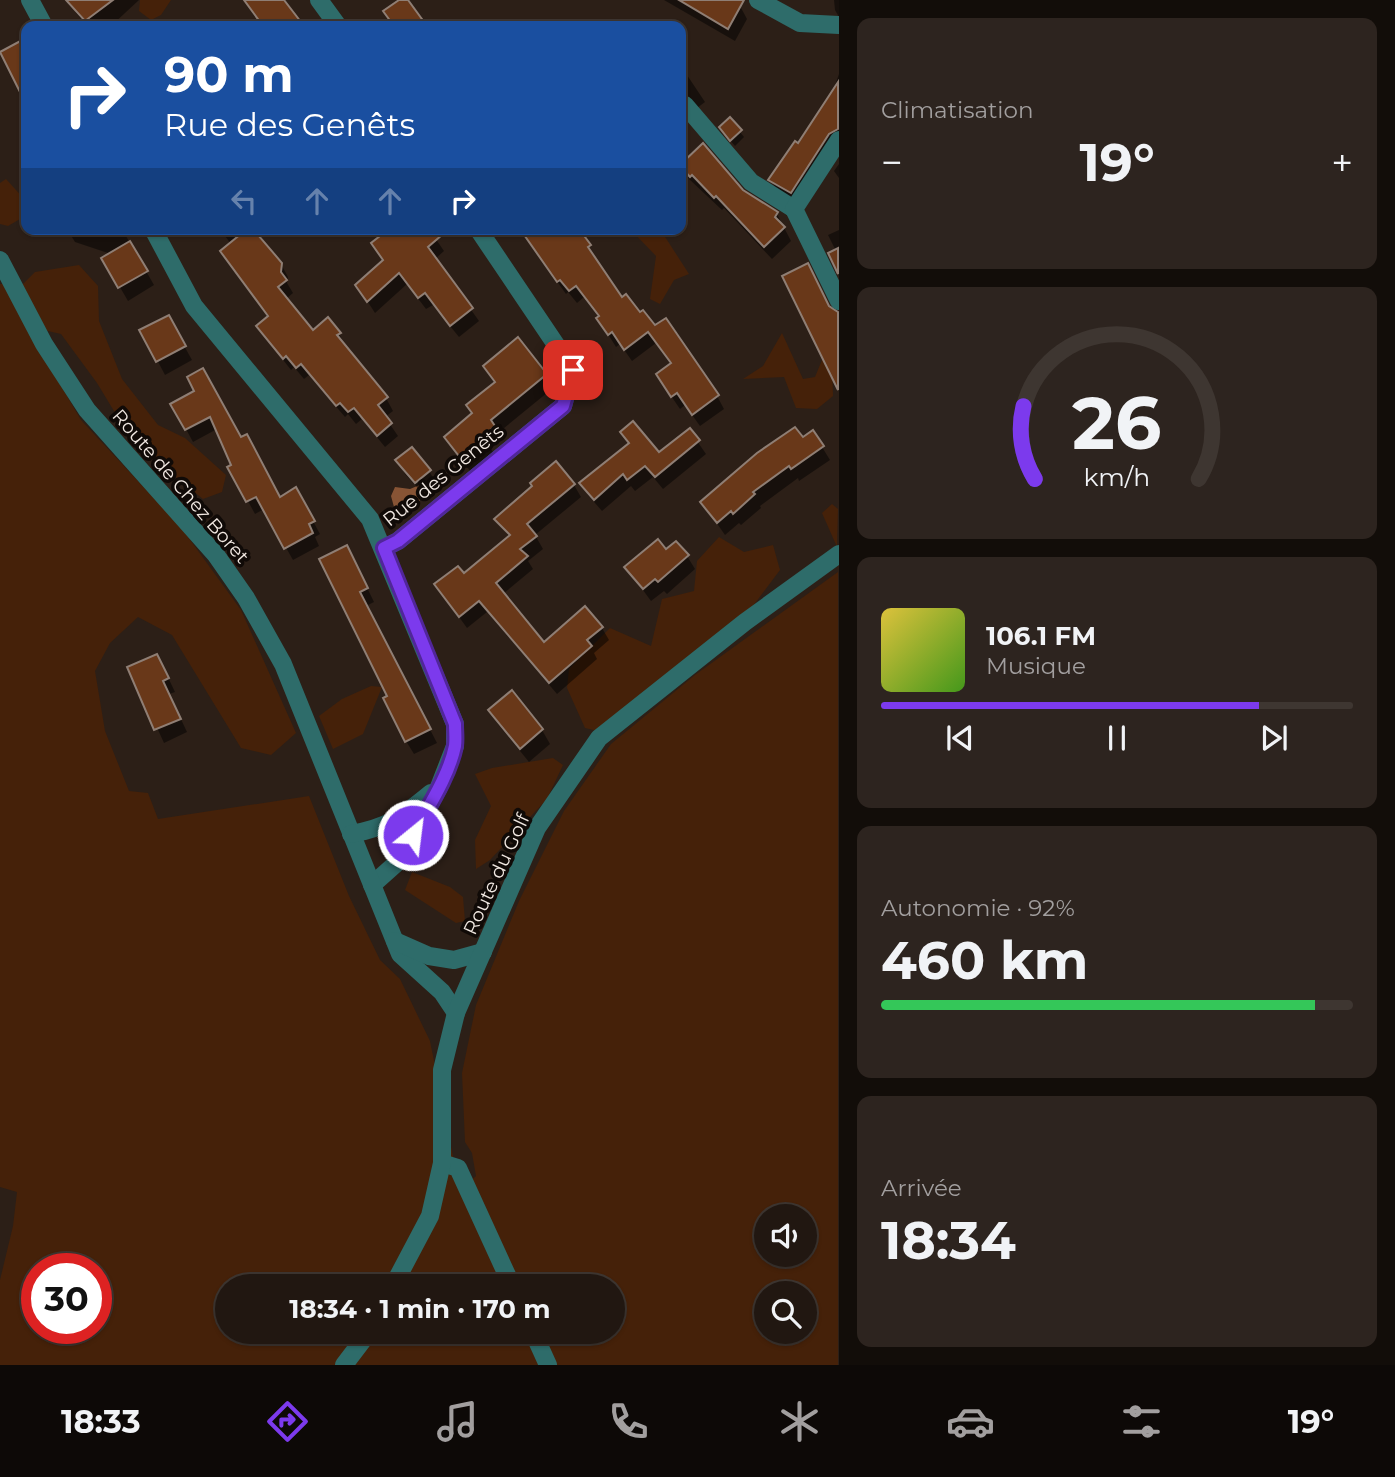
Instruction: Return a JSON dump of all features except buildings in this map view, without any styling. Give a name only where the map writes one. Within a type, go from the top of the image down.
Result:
[{"type":"street","points":[[30,0],[41,21]]},
{"type":"street","points":[[320,0],[335,21]]},
{"type":"street","points":[[758,0],[800,23],[838,25]]},
{"type":"street","points":[[686,106],[751,182],[794,209],[838,302]]},
{"type":"street","points":[[794,209],[838,140]]},
{"type":"street","name":"Rue des Genêts","points":[[156,235],[194,306],[370,519],[455,724],[455,746],[439,787],[400,860],[372,885]]},
{"type":"street","name":"Rue des Genêts","points":[[384,548],[398,541],[563,406],[573,370],[482,235]]},
{"type":"street","name":"Route de Chez Boret","points":[[0,260],[44,344],[87,410],[216,555],[246,598],[283,664],[400,954],[442,992],[456,1013]]},
{"type":"street","name":"Route du Golf","points":[[399,1274],[430,1216],[442,1163],[442,1070],[456,1013],[537,828],[599,738],[745,622],[838,554]]},
{"type":"street","name":"Rue des Genêts","points":[[351,834],[368,831],[400,819],[439,787]]},
{"type":"street","points":[[395,941],[429,956],[454,960],[483,952]]},
{"type":"street","points":[[442,1163],[458,1168],[507,1274]]},
{"type":"street","points":[[344,1365],[360,1344]]},
{"type":"street","points":[[538,1344],[548,1365]]},
{"type":"shaded area","points":[[140,0],[171,0],[161,15],[151,20],[139,11]]},
{"type":"shaded area","points":[[6,179],[21,196],[20,219],[8,226],[0,224],[0,183]]},
{"type":"shaded area","points":[[636,235],[664,235],[689,274],[674,280],[660,304],[650,299],[656,256]]},
{"type":"shaded area","points":[[79,265],[98,286],[99,321],[122,379],[158,425],[185,438],[226,475],[222,492],[203,499],[134,444],[97,383],[61,334],[26,326],[81,420],[180,526],[241,610],[296,733],[271,755],[241,748],[172,635],[138,617],[110,643],[95,671],[105,731],[129,791],[148,793],[158,819],[309,796],[349,896],[380,960],[400,979],[430,1041],[460,1191],[476,1176],[472,1153],[465,1142],[462,1073],[476,1005],[519,901],[564,811],[611,744],[695,675],[838,572],[838,1365],[556,1365],[546,1344],[625,1344],[625,1274],[215,1274],[215,1344],[540,1344],[550,1365],[0,1365],[0,1280],[13,1226],[17,1192],[0,1187],[0,284],[23,284],[35,272]]},
{"type":"shaded area","points":[[782,333],[803,379],[815,377],[822,360],[832,361],[833,396],[817,409],[796,408],[784,377],[743,379],[763,366]]},
{"type":"shaded area","points":[[422,484],[426,489],[417,503],[401,511],[394,507],[391,496],[395,487],[410,489]]},
{"type":"shaded area","points":[[832,504],[838,509],[837,547],[822,513]]},
{"type":"shaded area","points":[[719,537],[744,552],[773,545],[780,570],[750,610],[598,731],[585,728],[567,688],[569,669],[610,628],[651,646],[662,599],[694,591],[697,561]]},
{"type":"shaded area","points":[[371,686],[382,687],[363,734],[333,749],[319,716],[342,699]]},
{"type":"shaded area","points":[[553,758],[563,765],[547,799],[490,860],[476,869],[475,840],[491,806],[475,774],[492,768]]},
{"type":"shaded area","points":[[412,872],[450,887],[463,897],[465,921],[456,923],[405,890]]},
{"type":"route","points":[[413,835],[439,787],[455,746],[455,724],[384,548],[398,541],[563,406],[573,370]]}]
